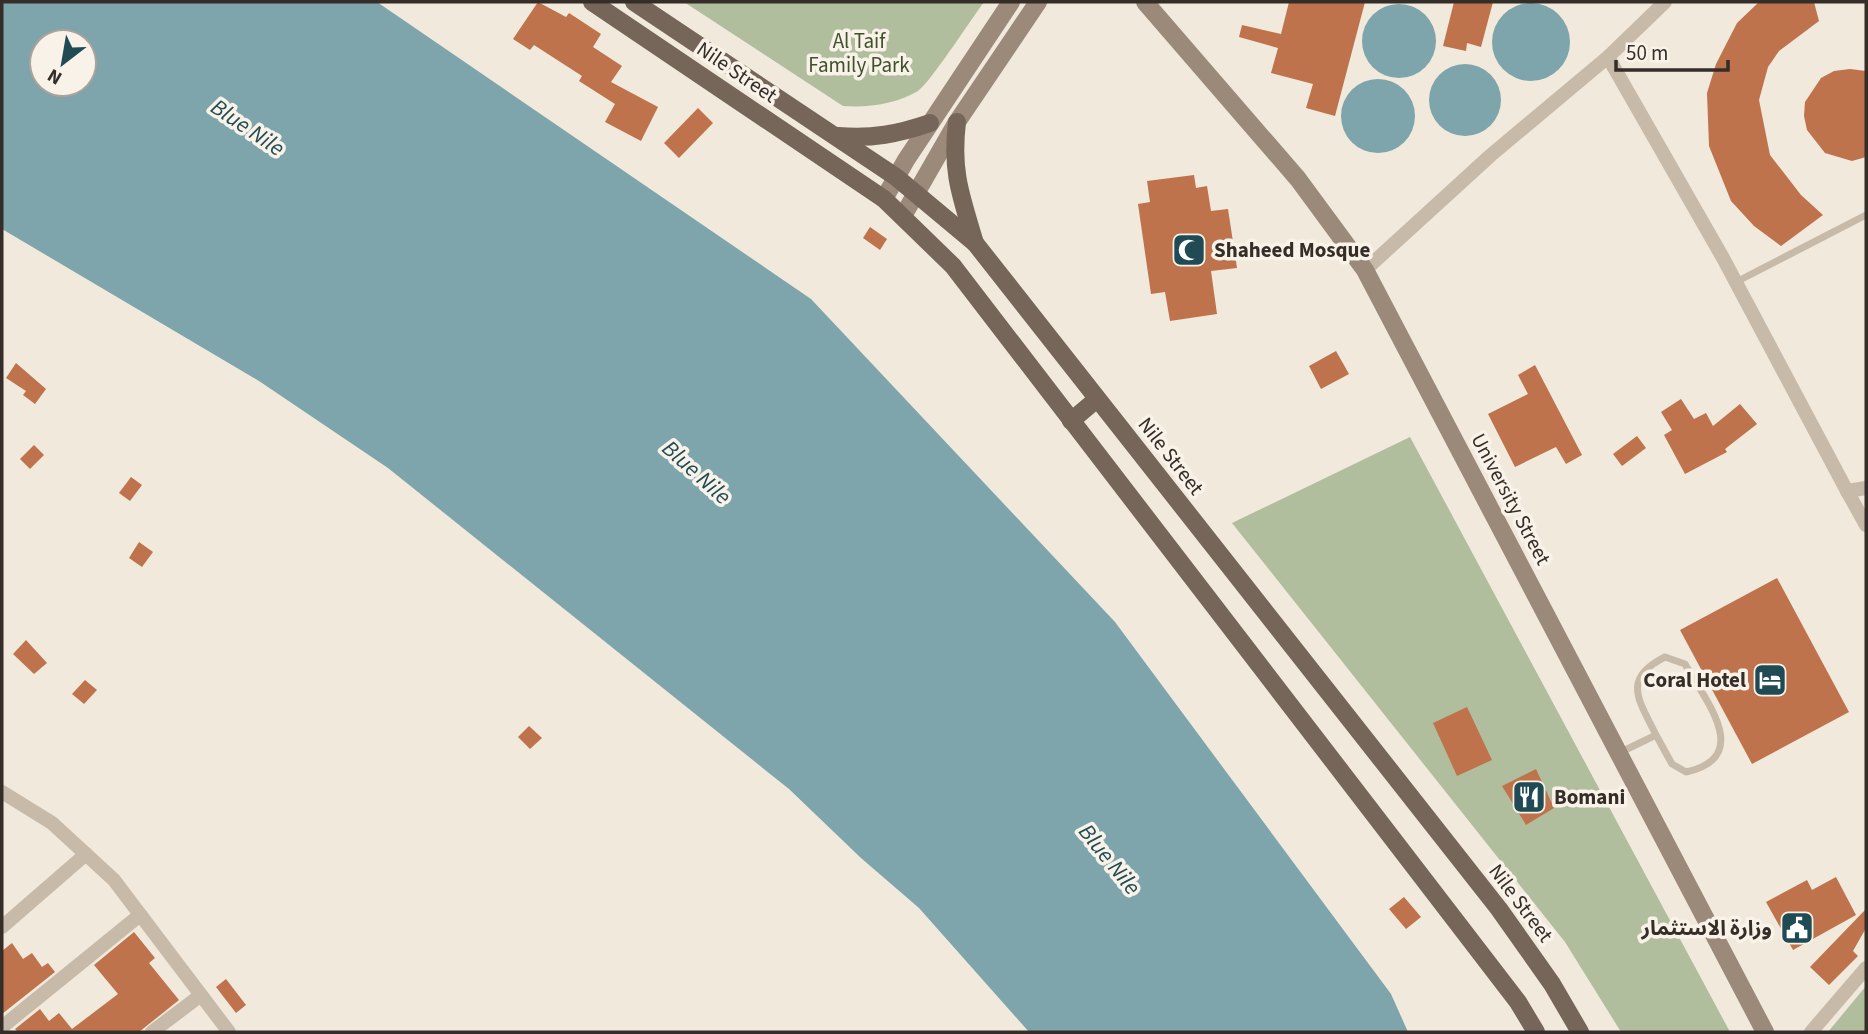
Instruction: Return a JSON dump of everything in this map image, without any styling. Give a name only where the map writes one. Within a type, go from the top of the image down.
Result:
[{"type":"main road","name":"Nile Street","points":[[592,2],[884,199],[953,266],[1518,1002],[1536,1032]]},
{"type":"main road","name":"Nile Street","points":[[634,2],[896,177],[975,243],[1499,909],[1552,984],[1580,1032]]},
{"type":"main road","points":[[884,199],[930,122],[1011,2]]},
{"type":"main road","points":[[903,216],[957,122],[1038,2]]},
{"type":"main road","name":"University Street","points":[[1145,2],[1298,179],[1365,270],[1764,1032]]},
{"type":"main road","name":"University Street","points":[[1159,2],[1165,24]]},
{"type":"main road","points":[[729,94],[740,72]]},
{"type":"main road","points":[[834,136],[869,138],[897,134],[930,122]]},
{"type":"main road","points":[[957,122],[953,155],[958,185],[975,243]]},
{"type":"main road","points":[[1072,421],[1097,398]]},
{"type":"street","points":[[1365,270],[1491,155],[1608,57],[1665,2]]},
{"type":"street","points":[[1608,57],[1736,283],[1866,525]]},
{"type":"street","points":[[1847,491],[1866,488]]},
{"type":"street","points":[[2,792],[52,823],[114,880],[229,1032]]},
{"type":"street","points":[[2,928],[86,854]]},
{"type":"street","points":[[2,1027],[140,915]]},
{"type":"street","points":[[1811,1032],[1866,968]]},
{"type":"street","points":[[152,1032],[201,995]]},
{"type":"lane","points":[[1736,283],[1866,215]]},
{"type":"lane","points":[[1665,657],[1685,664],[1722,732],[1721,746],[1715,759],[1703,768],[1686,772],[1672,764],[1656,735],[1638,697],[1636,682],[1642,672],[1665,657]]},
{"type":"lane","points":[[1619,753],[1656,735]]},
{"type":"green space","name":"Al Taif Family Park","points":[[684,2],[984,2],[941,64],[918,91],[872,106],[843,106]]},
{"type":"green space","points":[[1410,437],[1730,1032],[1621,1032],[1565,942],[1232,523]]},
{"type":"green space","points":[[1866,986],[1866,1032],[1828,1032]]},
{"type":"water","name":"Blue Nile","points":[[2,2],[377,2],[811,299],[1115,622],[1391,994],[1408,1032],[1029,1032],[919,908],[861,858],[789,789],[388,468],[259,381],[2,229]]},
{"type":"water","points":[[1531,3],[1546,6],[1563,20],[1570,42],[1567,57],[1553,74],[1531,81],[1516,78],[1499,64],[1492,42],[1495,27],[1509,10]]},
{"type":"water","points":[[1399,4],[1413,7],[1425,15],[1433,27],[1436,41],[1433,55],[1425,67],[1413,75],[1399,78],[1385,75],[1373,67],[1365,55],[1362,41],[1365,27],[1373,15],[1385,7]]},
{"type":"water","points":[[1465,64],[1485,70],[1495,80],[1501,100],[1495,120],[1485,130],[1465,136],[1445,130],[1435,120],[1429,100],[1435,80],[1445,70]]},
{"type":"water","points":[[1378,79],[1399,85],[1409,95],[1415,116],[1409,137],[1399,147],[1378,153],[1357,147],[1347,137],[1341,116],[1347,95],[1357,85]]},
{"type":"building","points":[[538,2],[566,17],[569,13],[601,34],[593,47],[622,66],[611,82],[658,107],[641,141],[605,122],[615,104],[579,81],[582,76],[534,45],[530,50],[513,39]]},
{"type":"building","points":[[1289,2],[1365,2],[1335,116],[1306,108],[1313,84],[1271,73],[1278,48],[1239,37],[1242,25],[1281,34]]},
{"type":"building","points":[[1454,2],[1493,2],[1481,47],[1467,43],[1466,51],[1443,46]]},
{"type":"building","points":[[1759,2],[1814,2],[1819,21],[1779,51],[1768,67],[1759,100],[1770,155],[1801,195],[1823,215],[1781,246],[1754,226],[1731,201],[1709,146],[1707,93],[1716,64],[1737,23]]},
{"type":"building","points":[[1834,71],[1866,71],[1866,157],[1852,161],[1825,153],[1807,130],[1804,116],[1805,102],[1821,78]]},
{"type":"building","points":[[698,108],[713,123],[679,158],[664,143]]},
{"type":"building","name":"Shaheed Mosque","points":[[1194,175],[1196,188],[1207,186],[1211,211],[1228,209],[1237,268],[1211,271],[1217,314],[1170,321],[1165,292],[1151,294],[1138,204],[1150,202],[1147,181]]},
{"type":"building","points":[[870,227],[887,239],[880,250],[863,238]]},
{"type":"building","points":[[1336,351],[1349,374],[1321,389],[1309,366]]},
{"type":"building","points":[[16,363],[46,389],[35,404],[23,395],[26,391],[6,378]]},
{"type":"building","points":[[1535,365],[1582,455],[1566,464],[1556,447],[1515,467],[1488,414],[1528,394],[1518,375]]},
{"type":"building","points":[[1681,399],[1694,419],[1706,413],[1713,426],[1740,404],[1757,424],[1725,449],[1727,452],[1685,474],[1664,435],[1672,430],[1661,412]]},
{"type":"building","points":[[1637,436],[1646,448],[1622,466],[1613,454]]},
{"type":"building","points":[[34,445],[44,455],[30,469],[20,459]]},
{"type":"building","points":[[131,477],[142,485],[130,501],[119,493]]},
{"type":"building","points":[[139,542],[153,552],[142,567],[129,558]]},
{"type":"building","points":[[1777,578],[1849,712],[1752,764],[1680,630]]},
{"type":"building","points":[[26,640],[47,663],[34,674],[13,654]]},
{"type":"building","points":[[85,680],[97,690],[84,704],[72,694]]},
{"type":"building","points":[[1467,707],[1492,760],[1457,776],[1433,723]]},
{"type":"building","points":[[529,726],[542,738],[530,749],[518,737]]},
{"type":"building","name":"Bomani","points":[[1536,769],[1554,808],[1526,825],[1502,786]]},
{"type":"building","points":[[1836,877],[1856,915],[1793,950],[1766,902],[1807,880],[1812,890]]},
{"type":"building","points":[[1404,897],[1421,917],[1406,929],[1389,909]]},
{"type":"building","points":[[1866,909],[1866,928],[1853,951],[1858,956],[1829,985],[1810,967]]},
{"type":"building","points":[[134,932],[155,958],[149,963],[179,1000],[139,1032],[18,1032],[15,1029],[40,1009],[49,1021],[59,1013],[72,1029],[118,994],[94,965]]},
{"type":"building","points":[[12,943],[23,959],[32,953],[42,967],[48,963],[55,972],[2,1014],[2,951]]},
{"type":"building","points":[[226,979],[246,1005],[236,1013],[216,987]]},
{"type":"place","name":"Shaheed Mosque","points":[[1189,250]]},
{"type":"place","name":"Coral Hotel","points":[[1770,680]]},
{"type":"place","name":"Bomani","points":[[1529,797]]},
{"type":"place","name":"وزارة الاستثمار","points":[[1797,928]]}]
